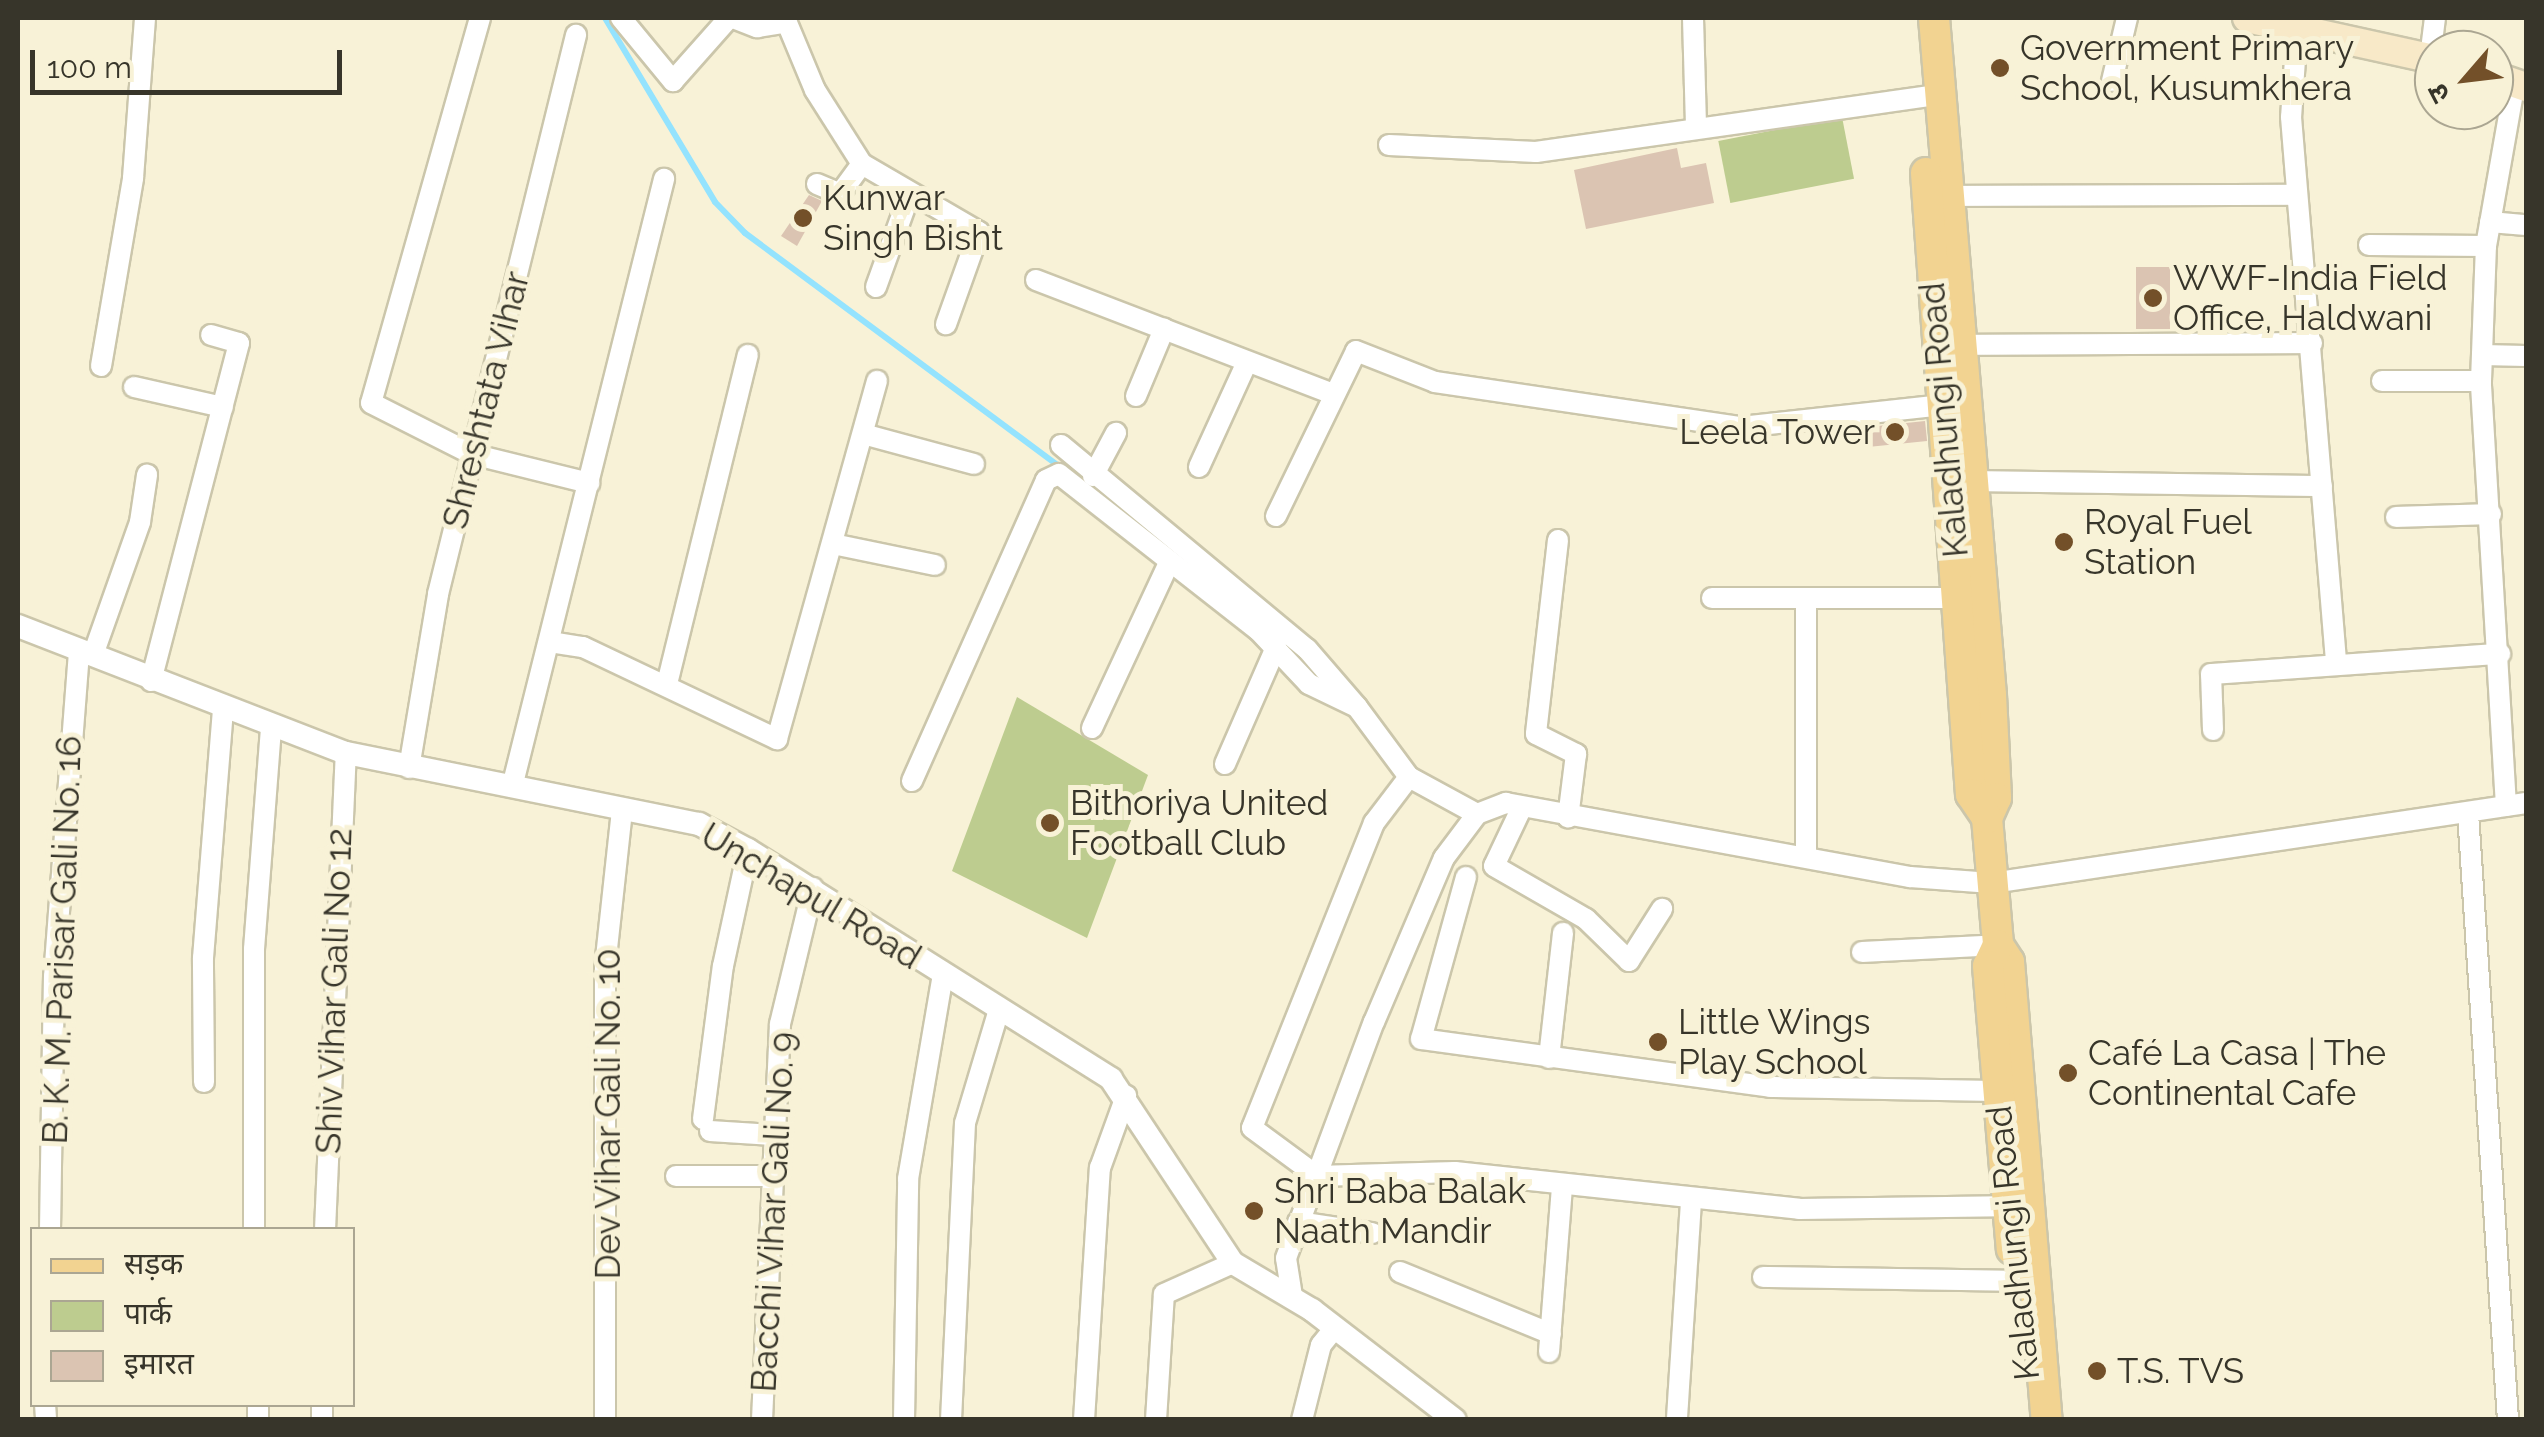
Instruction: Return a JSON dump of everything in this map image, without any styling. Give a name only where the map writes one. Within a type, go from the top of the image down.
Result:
[{"type":"main road","name":"Kaladhungi Road","points":[[1914,18],[1931,95]]},
{"type":"main road","name":"Kaladhungi Road","points":[[1934,18],[1931,95],[1946,345],[1996,798],[1987,818],[1998,945],[2010,962],[2019,1206],[2015,1280],[2030,1407],[2039,1420]]},
{"type":"main road","points":[[2247,18],[2293,25],[2414,55]]},
{"type":"main road","name":"Kaladhungi Road","points":[[1998,945],[1988,966],[1999,1091],[2019,1206],[2047,1420]]},
{"type":"street","points":[[101,366],[133,178],[144,18]]},
{"type":"street","points":[[480,18],[369,391],[380,411],[472,454],[590,483]]},
{"type":"street","points":[[622,18],[673,82],[731,18],[757,26],[786,20],[815,90],[862,164],[979,232],[946,324]]},
{"type":"street","points":[[1692,18],[1696,128]]},
{"type":"street","points":[[2112,81],[2126,18]]},
{"type":"street","points":[[2293,25],[2296,195],[2312,344],[2336,661]]},
{"type":"street","name":"Shreshtata Vihar","points":[[409,768],[472,454],[576,35]]},
{"type":"street","points":[[1390,145],[1536,152],[1931,95]]},
{"type":"street","points":[[1292,1296],[1286,1258],[1298,1222],[1444,858],[1476,814],[1506,803],[1568,818],[1806,856],[1910,877],[1992,882],[2516,805],[2500,654],[2481,381],[2486,246],[2504,130]]},
{"type":"street","points":[[817,184],[840,194],[862,164]]},
{"type":"street","points":[[512,787],[664,180]]},
{"type":"street","points":[[876,287],[910,194]]},
{"type":"street","points":[[1938,196],[2296,195]]},
{"type":"street","points":[[2490,222],[2526,225]]},
{"type":"street","points":[[2369,245],[2486,246]]},
{"type":"street","points":[[1036,280],[1330,393]]},
{"type":"street","points":[[1136,396],[1164,329]]},
{"type":"street","points":[[151,680],[239,344],[211,336]]},
{"type":"street","points":[[1946,345],[2312,344]]},
{"type":"street","points":[[1276,516],[1330,393],[1356,350],[1435,382],[1741,427],[1951,404]]},
{"type":"street","points":[[667,684],[748,355]]},
{"type":"street","points":[[2482,355],[2526,356]]},
{"type":"street","points":[[1199,467],[1247,362]]},
{"type":"street","points":[[550,642],[667,684],[777,739],[877,381]]},
{"type":"street","points":[[2382,381],[2481,381]]},
{"type":"street","points":[[134,387],[223,407]]},
{"type":"street","points":[[1093,476],[1116,433]]},
{"type":"street","points":[[862,434],[974,464]]},
{"type":"street","points":[[1060,445],[1093,476],[1257,606],[1357,707],[1409,776],[1476,814]]},
{"type":"street","name":"B. K. M. Parisar Gali No. 16","points":[[50,1227],[54,977],[86,652],[140,522],[147,474]]},
{"type":"street","points":[[912,781],[1046,480],[1058,474],[1276,647],[1309,684],[1357,707]]},
{"type":"street","points":[[1959,482],[2322,486]]},
{"type":"street","points":[[2396,518],[2491,514]]},
{"type":"street","points":[[1558,540],[1536,734],[1576,754],[1568,818]]},
{"type":"street","points":[[833,544],[935,565]]},
{"type":"street","points":[[1092,728],[1169,563]]},
{"type":"street","points":[[1712,598],[1806,601],[1972,597]]},
{"type":"street","points":[[1806,601],[1806,856]]},
{"type":"street","name":"Unchapul Road","points":[[18,626],[223,709],[346,753],[699,824],[748,850],[813,888],[1126,1096],[1233,1263],[1292,1296],[1456,1420]]},
{"type":"street","points":[[1225,764],[1276,647]]},
{"type":"street","points":[[2214,730],[2212,674],[2336,661],[2500,654]]},
{"type":"street","points":[[204,1082],[203,958],[223,709]]},
{"type":"street","points":[[254,1227],[254,948],[270,727]]},
{"type":"street","name":"Shiv Vihar Gali No 12","points":[[324,1227],[346,753]]},
{"type":"street","points":[[1409,776],[1374,823],[1252,1128],[1317,1176],[1455,1172],[1691,1202],[2019,1206]]},
{"type":"street","points":[[1522,806],[1494,866],[1586,919],[1629,961],[1662,910]]},
{"type":"street","name":"Dev Vihar Gali No. 10","points":[[605,1420],[605,967],[622,810]]},
{"type":"street","points":[[2468,813],[2508,1420]]},
{"type":"street","points":[[748,850],[722,966],[707,1125],[773,1134]]},
{"type":"street","points":[[1466,877],[1420,1039],[1770,1087],[1999,1091]]},
{"type":"street","name":"Bacchi Vihar Gali No. 9","points":[[762,1420],[769,1176],[780,1024],[813,888]]},
{"type":"street","points":[[1549,1058],[1563,933]]},
{"type":"street","points":[[1862,952],[1998,945]]},
{"type":"street","points":[[904,1420],[908,1178],[944,976]]},
{"type":"street","points":[[951,1420],[965,1123],[999,1010]]},
{"type":"street","points":[[1084,1420],[1100,1168],[1126,1096]]},
{"type":"street","points":[[676,1176],[769,1176]]},
{"type":"street","points":[[1400,1272],[1550,1343],[1562,1186]]},
{"type":"street","points":[[1677,1418],[1691,1202]]},
{"type":"street","points":[[1298,1222],[1372,1233]]},
{"type":"street","points":[[1156,1420],[1164,1294],[1233,1263]]},
{"type":"street","points":[[1763,1276],[2015,1280]]},
{"type":"street","points":[[1302,1420],[1321,1346],[1333,1330]]},
{"type":"green space","points":[[1842,117],[1854,179],[1730,203],[1718,141]]},
{"type":"green space","name":"Bithoriya United Football Club","points":[[1017,697],[1148,775],[1087,938],[952,871]]},
{"type":"building","points":[[1677,148],[1681,168],[1706,163],[1714,203],[1586,229],[1574,170]]},
{"type":"building","name":"Kunwar Singh Bisht","points":[[809,195],[822,201],[797,246],[781,236]]},
{"type":"building","name":"WWF-India Field Office, Haldwani","points":[[2136,267],[2170,267],[2170,329],[2136,329]]},
{"type":"building","name":"Leela Tower","points":[[1925,421],[1927,441],[1865,447],[1863,427]]},
{"type":"waterway","points":[[605,18],[715,202],[745,233],[1063,469]]},
{"type":"waterway","points":[[1281,640],[1312,669]]},
{"type":"place","name":"Government Primary School, Kusumkhera","points":[[2000,68]]},
{"type":"place","name":"Kunwar Singh Bisht","points":[[803,218]]},
{"type":"place","name":"WWF-India Field Office, Haldwani","points":[[2153,298]]},
{"type":"place","name":"Leela Tower","points":[[1895,432]]},
{"type":"place","name":"Royal Fuel Station","points":[[2064,542]]},
{"type":"place","name":"Bithoriya United Football Club","points":[[1050,823]]},
{"type":"place","name":"Little Wings Play School","points":[[1658,1042]]},
{"type":"place","name":"Café La Casa | The Continental Cafe","points":[[2068,1073]]},
{"type":"place","name":"Shri Baba Balak Naath Mandir","points":[[1254,1211]]},
{"type":"place","name":"T.S. TVS","points":[[2097,1371]]}]
